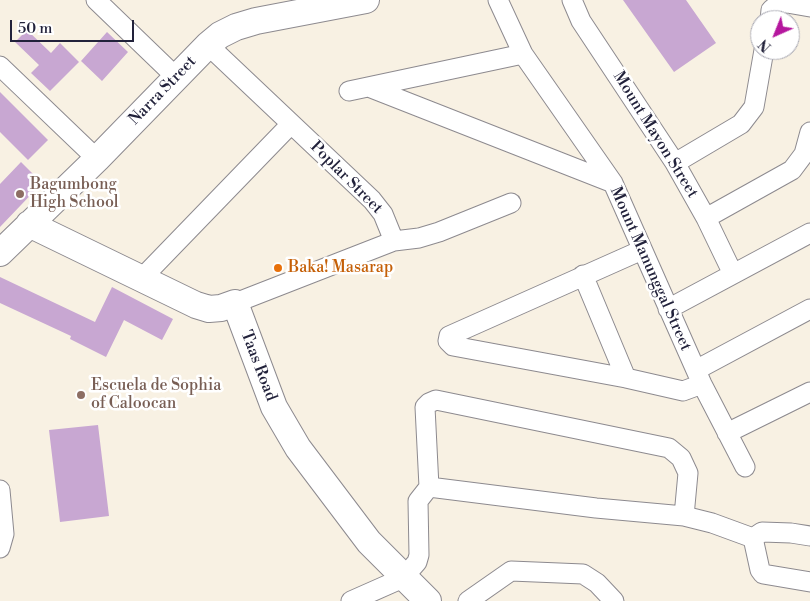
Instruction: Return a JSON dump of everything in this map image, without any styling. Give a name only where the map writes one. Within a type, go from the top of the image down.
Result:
[{"type":"street","points":[[96,0],[176,77]]},
{"type":"street","name":"Narra Street","points":[[0,254],[220,35],[236,27],[256,21],[364,2],[366,0]]},
{"type":"street","name":"Mount Manunggal Street","points":[[498,0],[523,54],[613,184],[699,377],[745,467]]},
{"type":"street","name":"Mount Mayon Street","points":[[572,0],[581,21],[676,163],[706,218],[733,274]]},
{"type":"street","points":[[772,10],[778,4],[787,3],[810,7]]},
{"type":"street","name":"Poplar Street","points":[[208,45],[372,200],[383,214],[394,240]]},
{"type":"street","points":[[349,91],[371,88],[523,54]]},
{"type":"street","points":[[676,163],[741,124],[754,107],[762,60]]},
{"type":"street","points":[[0,66],[97,159]]},
{"type":"street","points":[[371,88],[613,184]]},
{"type":"street","points":[[142,278],[291,124]]},
{"type":"street","points":[[706,218],[792,170],[804,154],[810,132]]},
{"type":"street","points":[[29,224],[196,306],[209,309],[221,308],[235,303],[394,240],[419,238],[439,232],[511,203]]},
{"type":"street","points":[[668,309],[810,233]]},
{"type":"street","points":[[642,250],[449,336],[448,341],[453,346],[626,378],[683,391],[699,377],[810,309]]},
{"type":"street","points":[[583,275],[626,378]]},
{"type":"street","name":"Taas Road","points":[[235,303],[274,407],[298,448],[369,542],[428,601]]},
{"type":"street","points":[[726,433],[810,392]]},
{"type":"street","points":[[351,601],[403,578],[417,562],[419,555],[418,501],[429,487],[425,407],[429,402],[436,400],[669,448],[681,458],[688,473],[684,516]]},
{"type":"street","points":[[429,487],[596,508],[684,516],[712,523],[753,538]]},
{"type":"street","points":[[0,490],[4,534],[0,548]]},
{"type":"street","points":[[753,538],[762,532],[810,536]]},
{"type":"street","points":[[753,538],[760,570],[763,574],[810,582]]},
{"type":"street","points":[[473,599],[511,571],[583,574],[597,583],[614,601]]},
{"type":"building","points":[[623,0],[686,0],[716,43],[674,72]]},
{"type":"building","points":[[27,30],[51,53],[60,43],[79,62],[50,91],[31,73],[39,65],[15,42]]},
{"type":"building","points":[[107,32],[128,52],[102,81],[81,61]]},
{"type":"building","points":[[0,92],[48,140],[28,160],[0,132]]},
{"type":"building","points":[[21,162],[42,183],[0,227],[0,184]]},
{"type":"building","points":[[0,277],[95,322],[112,287],[173,319],[162,340],[124,320],[106,357],[70,339],[71,336],[0,303]]},
{"type":"building","points":[[98,425],[109,516],[60,522],[49,430]]},
{"type":"place","name":"Bagumbong High School","points":[[20,194]]},
{"type":"place","name":"Baka! Masarap","points":[[278,268]]},
{"type":"place","name":"Escuela de Sophia of Caloocan","points":[[81,395]]}]
